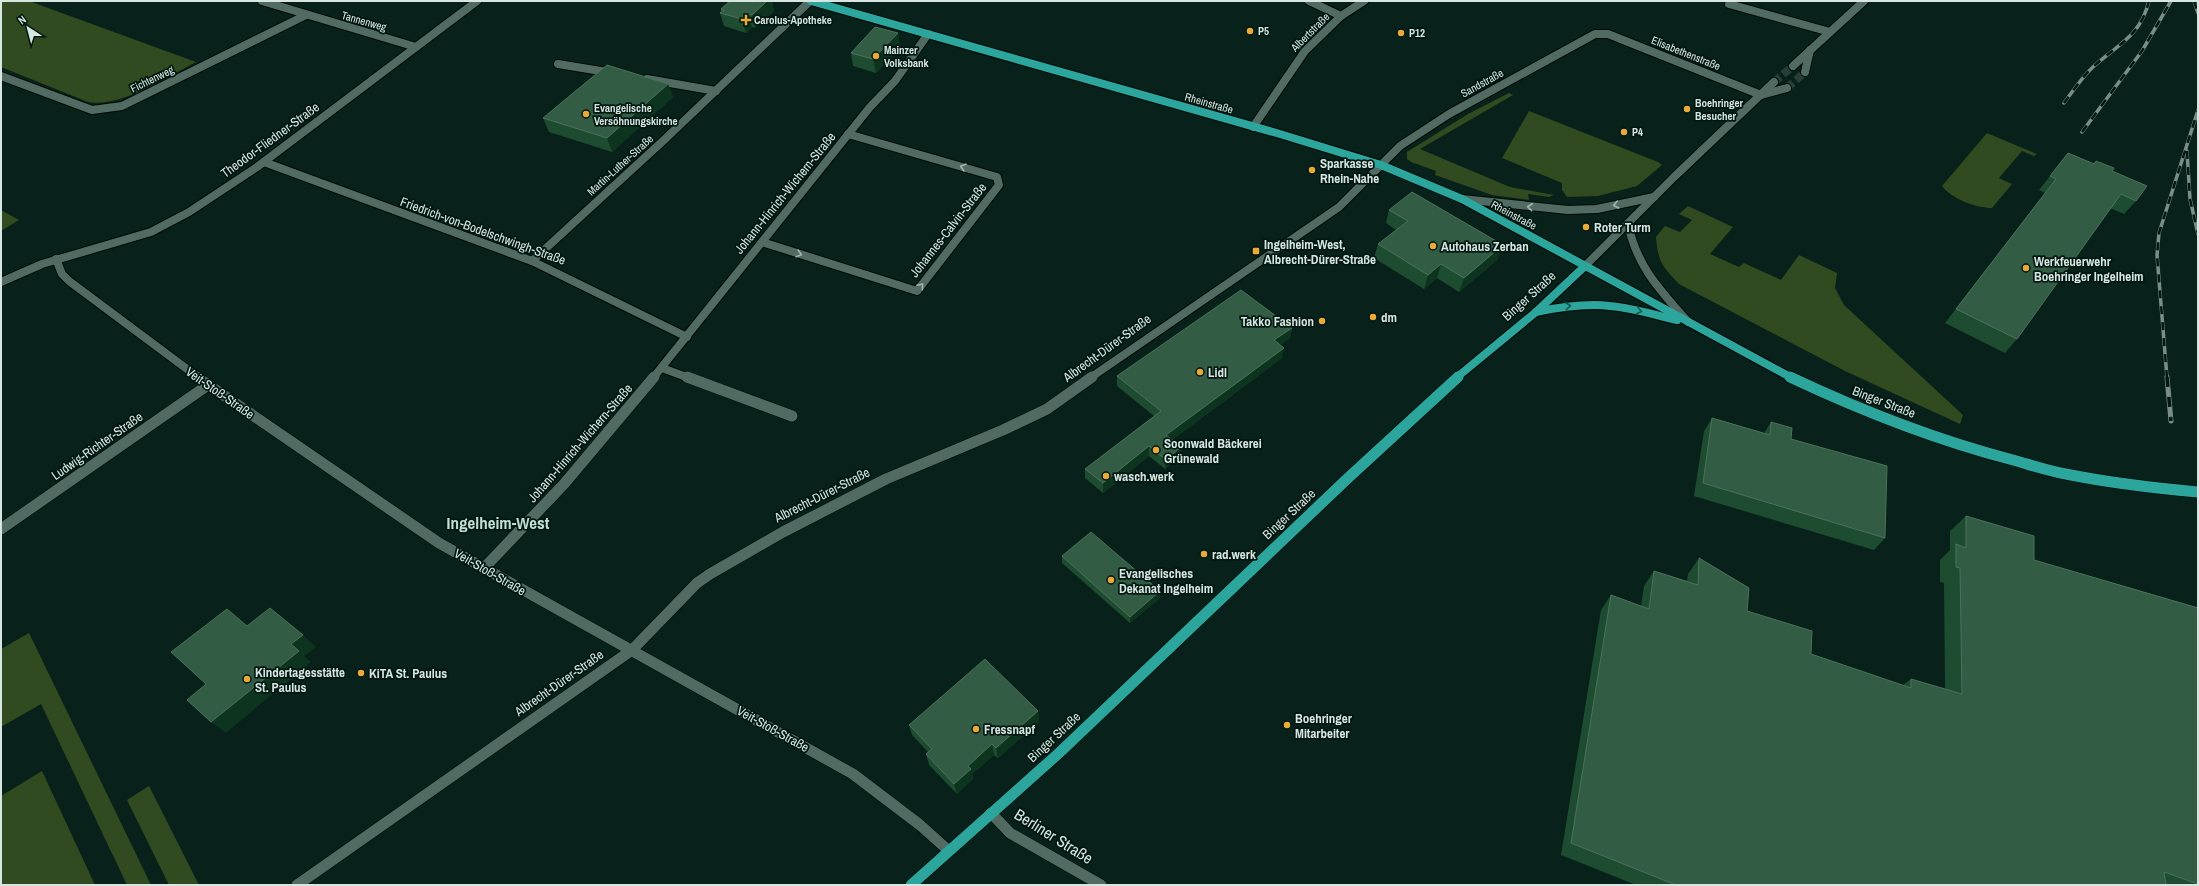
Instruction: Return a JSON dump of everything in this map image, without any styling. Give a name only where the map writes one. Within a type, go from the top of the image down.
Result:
[{"type":"main road","name":"Rheinstraße","points":[[811,1],[1253,127],[1381,166],[1462,199],[1585,266]]},
{"type":"main road","name":"Binger Straße","points":[[911,885],[948,850],[1059,753],[1348,478],[1443,390],[1536,312],[1585,266],[1780,373],[1842,402],[1959,445],[2065,474],[2148,487],[2198,492]]},
{"type":"main road","points":[[1536,312],[1560,307],[1601,305],[1628,308],[1688,322]]},
{"type":"street","name":"Tannenweg","points":[[262,1],[416,47]]},
{"type":"street","name":"Theodor-Fliedner-Straße","points":[[1,282],[28,269],[56,259],[144,234],[171,223],[216,196],[264,162],[477,1]]},
{"type":"street","name":"Martin-Luther-Straße","points":[[532,261],[811,1]]},
{"type":"street","points":[[1309,1],[1341,16]]},
{"type":"street","name":"Albertstraße","points":[[1253,127],[1304,51],[1341,16],[1364,1]]},
{"type":"street","points":[[1793,66],[1864,1]]},
{"type":"street","points":[[1729,4],[1830,32]]},
{"type":"street","name":"Fichtenweg","points":[[1,76],[92,110],[122,106],[306,15]]},
{"type":"street","name":"Elisabethenstraße","points":[[1601,33],[1608,34],[1761,95]]},
{"type":"street","name":"Sandstraße","points":[[1381,166],[1400,146],[1449,114],[1601,33]]},
{"type":"street","name":"Johann-Hinrich-Wichern-Straße","points":[[484,568],[564,484],[662,368],[848,134],[895,81],[928,34]]},
{"type":"street","points":[[1805,72],[1810,50]]},
{"type":"street","points":[[558,64],[618,74]]},
{"type":"street","points":[[640,78],[716,90]]},
{"type":"street","name":"Binger Straße","points":[[1585,266],[1654,197],[1774,82]]},
{"type":"street","name":"Binger Straße","points":[[1761,95],[1787,88]]},
{"type":"street","name":"Johannes-Calvin-Straße","points":[[762,242],[917,291],[999,185],[997,177],[848,134]]},
{"type":"street","name":"Friedrich-von-Bodelschwingh-Straße","points":[[264,162],[532,261],[566,276],[687,337]]},
{"type":"street","name":"Albrecht-Dürer-Straße","points":[[297,885],[632,650],[697,583],[754,547],[886,479],[1003,430],[1047,409],[1150,334],[1338,207],[1381,166]]},
{"type":"street","points":[[1462,199],[1568,210],[1598,209],[1654,197]]},
{"type":"street","points":[[1628,224],[1630,242],[1637,260],[1653,282],[1688,322]]},
{"type":"street","name":"Veit-Stoß-Straße","points":[[56,259],[62,274],[69,281],[208,385],[439,543],[853,774],[920,825],[948,850]]},
{"type":"street","points":[[662,368],[792,416]]},
{"type":"street","name":"Ludwig-Richter-Straße","points":[[1,529],[208,385]]},
{"type":"street","name":"Berliner Straße","points":[[991,813],[1010,833],[1101,885]]},
{"type":"green space","points":[[1,1],[29,1],[196,62],[158,83],[129,96],[101,103],[88,102],[1,67]]},
{"type":"green space","points":[[1509,93],[1513,95],[1420,149],[1510,187],[1554,195],[1549,197],[1528,194],[1529,200],[1492,195],[1435,175],[1436,171],[1411,162],[1407,159],[1407,152],[1468,114]]},
{"type":"green space","points":[[1529,111],[1658,162],[1662,165],[1637,186],[1598,196],[1567,197],[1562,190],[1562,183],[1502,158]]},
{"type":"green space","points":[[1987,133],[2037,154],[2034,156],[2022,151],[1999,178],[2012,184],[1992,208],[1986,208],[1958,199],[1946,191],[1942,186]]},
{"type":"green space","points":[[1688,206],[1733,227],[1710,254],[1739,267],[1744,263],[1781,280],[1799,255],[1837,273],[1835,288],[1844,305],[1963,415],[1960,424],[1845,371],[1679,284],[1662,263],[1658,252],[1656,237],[1665,226],[1680,232],[1692,220],[1679,214]]},
{"type":"green space","points":[[1,210],[19,220],[1,231]]},
{"type":"green space","points":[[29,633],[151,885],[127,885],[41,704],[1,727],[1,649]]},
{"type":"green space","points":[[42,771],[95,885],[1,885],[1,796]]},
{"type":"green space","points":[[149,786],[199,885],[169,885],[127,800]]},
{"type":"building","points":[[730,1],[767,1],[752,15],[749,14],[742,19],[720,13],[724,10],[721,9]]},
{"type":"building","points":[[875,27],[898,33],[873,59],[851,53]]},
{"type":"building","points":[[607,65],[668,84],[607,138],[543,118]]},
{"type":"building","name":"Werkfeuerwehr Boehringer Ingelheim","points":[[2068,153],[2094,164],[2096,161],[2114,168],[2112,171],[2147,186],[2136,201],[2121,194],[2017,339],[1956,309],[2056,179],[2050,176]]},
{"type":"building","name":"Autohaus Zerban","points":[[1412,192],[1503,245],[1464,278],[1441,264],[1428,275],[1378,244],[1408,221],[1389,210]]},
{"type":"building","name":"Lidl","points":[[1241,290],[1292,328],[1274,340],[1284,348],[1166,435],[1181,447],[1166,460],[1149,446],[1103,483],[1085,469],[1161,411],[1117,376]]},
{"type":"building","points":[[1712,418],[1770,435],[1771,422],[1792,428],[1791,439],[1887,466],[1885,538],[1703,483]]},
{"type":"building","points":[[1966,516],[2034,536],[2034,560],[2198,608],[2198,884],[2164,872],[2166,885],[1676,885],[1571,843],[1611,595],[1649,609],[1654,571],[1698,585],[1699,558],[1749,588],[1747,611],[1812,631],[1811,654],[1911,688],[1911,679],[1962,694],[1960,568],[1956,567],[1956,544],[1966,548]]},
{"type":"building","name":"Evangelisches Dekanat Ingelheim","points":[[1091,532],[1160,591],[1130,617],[1062,556]]},
{"type":"building","name":"Kindertagesstätte St. Paulus","points":[[270,608],[303,635],[291,644],[299,651],[211,722],[187,700],[206,684],[171,652],[227,609],[247,626]]},
{"type":"building","name":"Fressnapf","points":[[985,659],[1038,711],[996,748],[992,744],[968,766],[971,769],[954,784],[926,754],[932,749],[909,725]]},
{"type":"tunnel","points":[[1774,82],[1793,66]]},
{"type":"tunnel","points":[[1787,88],[1805,72]]},
{"type":"railway","points":[[2064,103],[2089,71],[2134,32],[2145,13],[2149,1]]},
{"type":"railway","points":[[2082,132],[2142,51],[2171,1]]},
{"type":"railway","points":[[2194,1],[2198,13]]},
{"type":"railway","points":[[2167,378],[2157,255],[2159,233],[2198,110]]},
{"type":"railway","points":[[2187,151],[2190,199],[2198,234]]},
{"type":"railway","points":[[2167,377],[2171,421]]},
{"type":"place","name":"Carolus-Apotheke","points":[[746,20]]},
{"type":"place","name":"P5","points":[[1250,31]]},
{"type":"place","name":"P12","points":[[1401,33]]},
{"type":"place","name":"Mainzer Volksbank","points":[[876,56]]},
{"type":"place","name":"Boehringer Besucher","points":[[1687,109]]},
{"type":"place","name":"Evangelische Versöhnungskirche","points":[[586,114]]},
{"type":"place","name":"P4","points":[[1624,132]]},
{"type":"place","name":"Sparkasse Rhein-Nahe","points":[[1312,170]]},
{"type":"place","name":"Roter Turm","points":[[1586,227]]},
{"type":"place","name":"Autohaus Zerban","points":[[1433,246]]},
{"type":"place","name":"Ingelheim-West, Albrecht-Dürer-Straße","points":[[1256,251]]},
{"type":"place","name":"Werkfeuerwehr Boehringer Ingelheim","points":[[2026,268]]},
{"type":"place","name":"dm","points":[[1373,317]]},
{"type":"place","name":"Takko Fashion","points":[[1322,321]]},
{"type":"place","name":"Lidl","points":[[1200,372]]},
{"type":"place","name":"Soonwald Bäckerei Grünewald","points":[[1156,450]]},
{"type":"place","name":"wasch.werk","points":[[1106,476]]},
{"type":"place","name":"rad.werk","points":[[1204,554]]},
{"type":"place","name":"Evangelisches Dekanat Ingelheim","points":[[1111,580]]},
{"type":"place","name":"KiTA St. Paulus","points":[[361,673]]},
{"type":"place","name":"Kindertagesstätte St. Paulus","points":[[247,679]]},
{"type":"place","name":"Boehringer Mitarbeiter","points":[[1287,725]]},
{"type":"place","name":"Fressnapf","points":[[976,729]]},
{"type":"district","name":"Ingelheim-West","points":[[498,522]]}]
